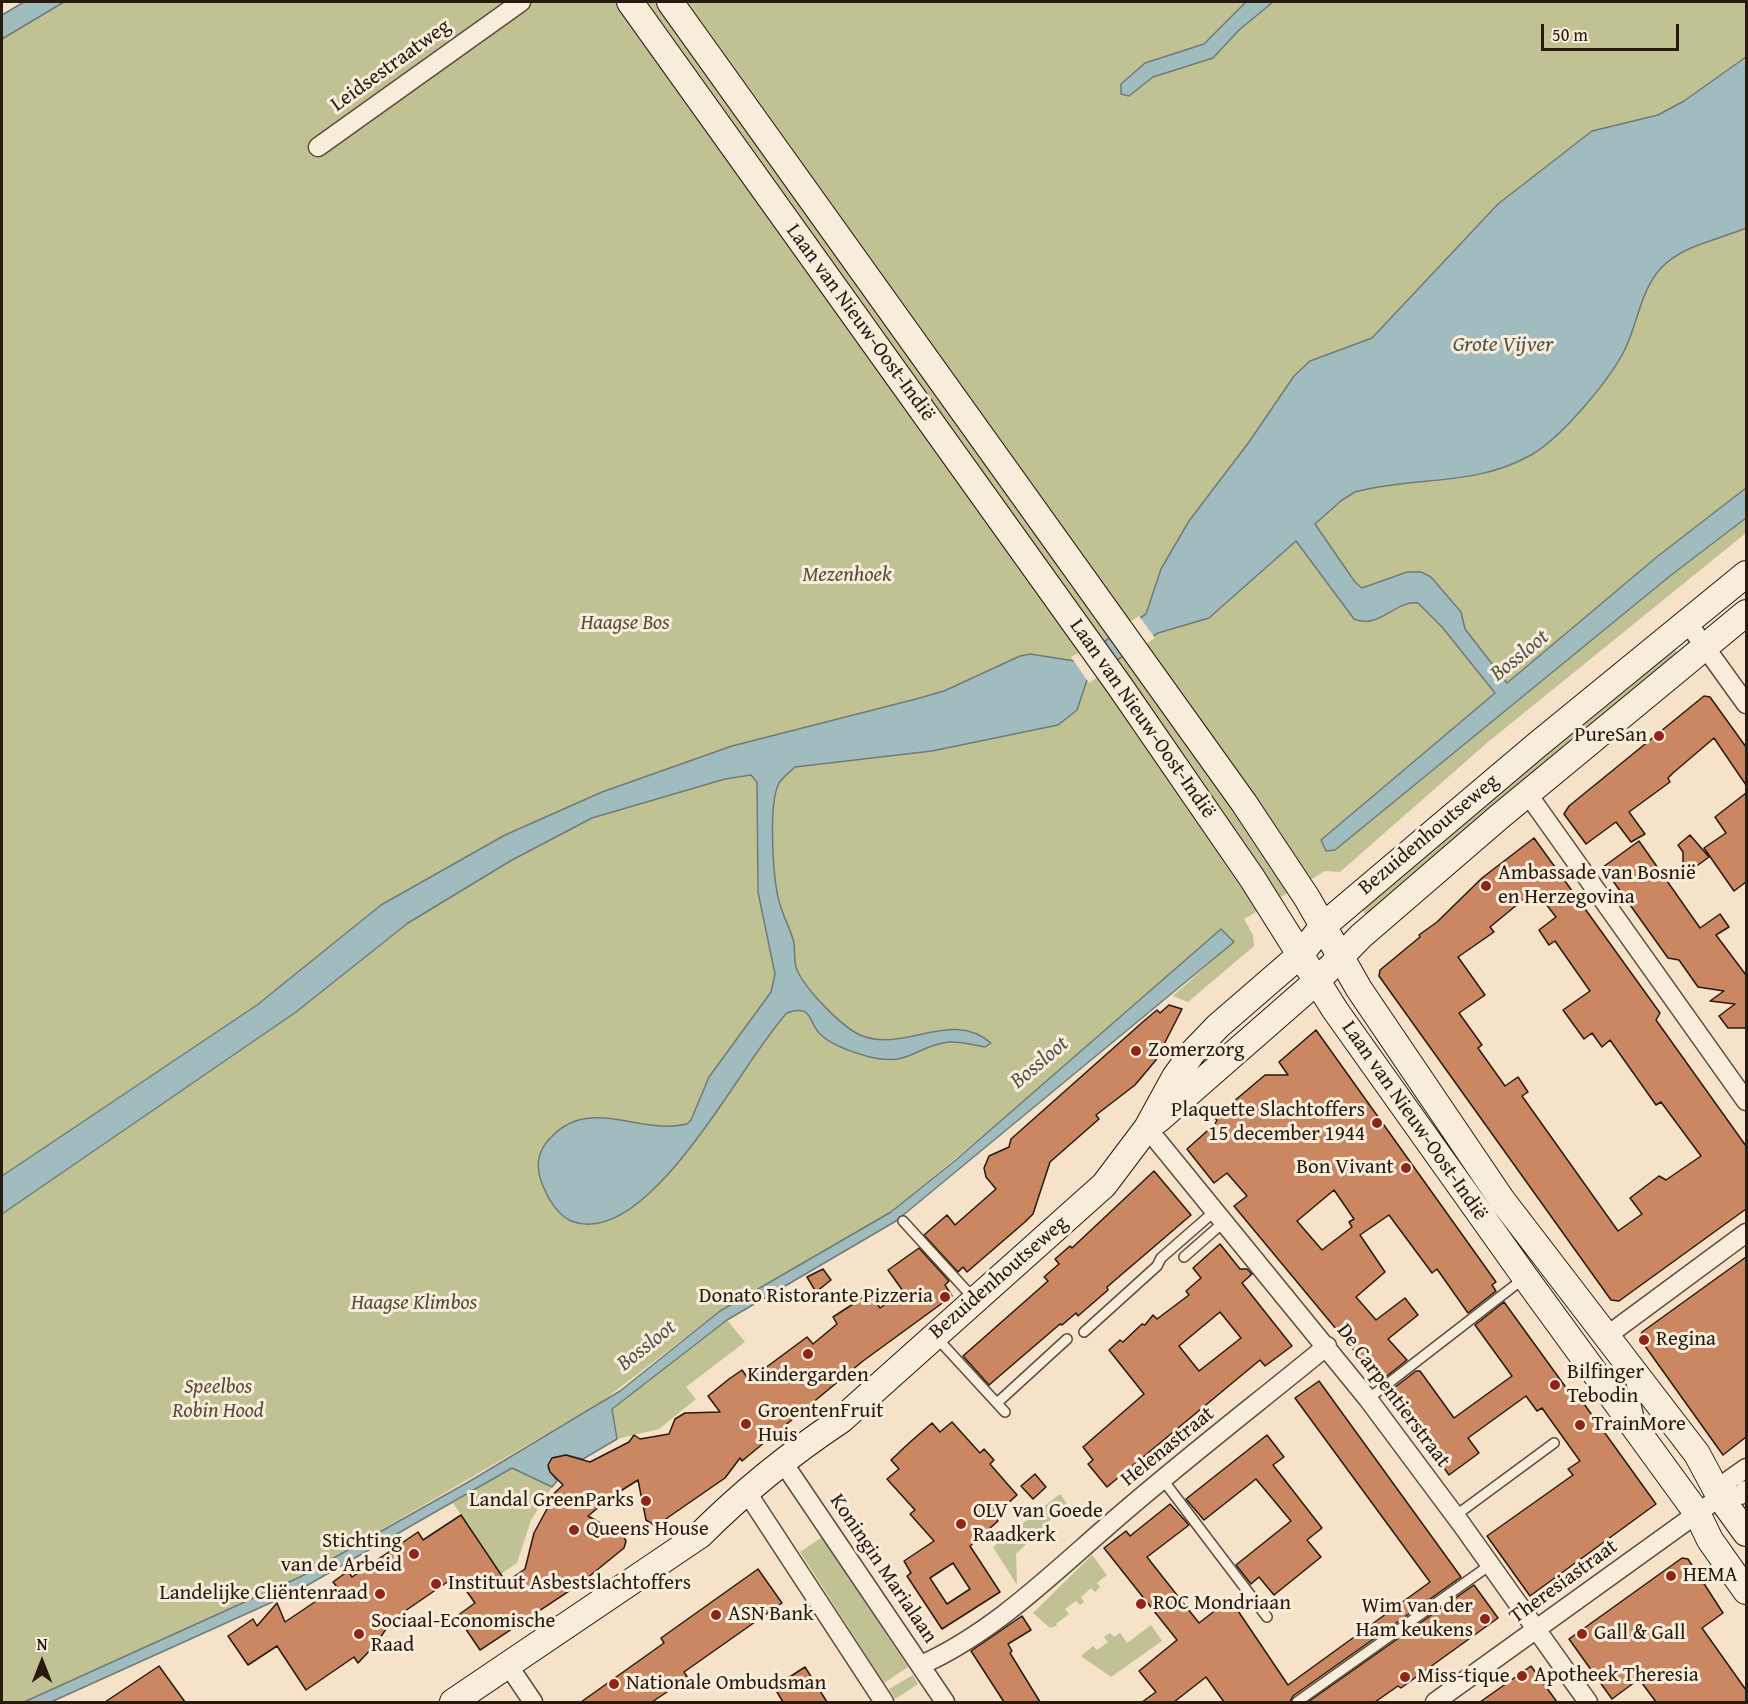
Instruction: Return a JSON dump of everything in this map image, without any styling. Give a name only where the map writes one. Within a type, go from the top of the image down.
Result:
[{"type":"main road","name":"Laan van Nieuw-Oost-Indië","points":[[630,2],[1119,685],[1233,850],[1317,981],[1525,1277],[1645,1442],[1715,1510]]},
{"type":"main road","name":"Laan van Nieuw-Oost-Indië","points":[[670,2],[1244,803],[1341,957],[1502,1200],[1608,1335],[1697,1454],[1715,1510],[1710,1539],[1746,1591]]},
{"type":"main road","name":"Bezuidenhoutseweg","points":[[453,1702],[751,1498],[841,1420],[1104,1185],[1147,1128],[1175,1077],[1193,1052],[1218,1026],[1300,955],[1323,926],[1746,574]]},
{"type":"main road","name":"Bezuidenhoutseweg","points":[[1147,1128],[1317,981],[1361,936],[1527,793],[1746,613]]},
{"type":"street","name":"Leidsestraatweg","points":[[318,147],[521,2]]},
{"type":"street","points":[[1687,622],[1746,704]]},
{"type":"street","points":[[1527,793],[1746,1101]]},
{"type":"street","name":"De Carpentierstraat","points":[[1147,1128],[1368,1399],[1459,1520],[1536,1632],[1588,1702]]},
{"type":"street","points":[[1608,1335],[1746,1233]]},
{"type":"street","name":"Helenastraat","points":[[921,1665],[938,1658],[1028,1597],[1163,1480],[1327,1346]]},
{"type":"street","name":"Koningin Marialaan","points":[[787,1467],[945,1702]]},
{"type":"street","name":"Theresiastraat","points":[[1715,1510],[1729,1480],[1746,1468]]},
{"type":"street","name":"Theresiastraat","points":[[1435,1702],[1746,1490]]},
{"type":"street","points":[[751,1498],[884,1702]]},
{"type":"street","points":[[508,1665],[533,1702]]},
{"type":"lane","points":[[1184,1257],[1221,1216]]},
{"type":"lane","points":[[1084,1332],[1157,1266],[1161,1258],[1221,1216]]},
{"type":"lane","points":[[903,1221],[966,1290]]},
{"type":"lane","points":[[1368,1399],[1525,1277]]},
{"type":"lane","points":[[934,1335],[1005,1412]]},
{"type":"lane","points":[[997,1404],[1067,1340]]},
{"type":"lane","name":"Laan van Nieuw-Oost-Indië","points":[[1626,1361],[1645,1442]]},
{"type":"lane","points":[[1459,1520],[1554,1443]]},
{"type":"lane","points":[[1163,1480],[1267,1617]]},
{"type":"lane","points":[[1297,1702],[1490,1565]]},
{"type":"green space","name":"Haagse Bos","points":[[64,2],[1746,2],[1746,533],[1488,742],[1340,872],[1325,871],[1244,919],[1253,935],[1254,946],[1188,1002],[1173,996],[1233,942],[1226,934],[891,1212],[720,1311],[601,1402],[300,1577],[24,1702],[2,1702],[2,39]]},
{"type":"green space","points":[[1672,646],[1679,655],[1367,918],[1361,907]]},
{"type":"green space","points":[[727,1320],[745,1342],[686,1387],[696,1399],[659,1429],[617,1439],[612,1409]]},
{"type":"green space","points":[[512,1468],[552,1487],[531,1520],[517,1563],[501,1574],[453,1503]]},
{"type":"green space","points":[[1060,1494],[1067,1504],[1016,1554],[1017,1585],[993,1547]]},
{"type":"green space","points":[[822,1537],[908,1667],[884,1683],[800,1552]]},
{"type":"green space","points":[[1092,1555],[1107,1575],[1097,1583],[1100,1587],[1095,1592],[1091,1588],[1081,1597],[1084,1602],[1080,1605],[1076,1601],[1065,1609],[1069,1614],[1056,1624],[1057,1626],[1050,1628],[1033,1613]]},
{"type":"green space","points":[[1151,1625],[1162,1641],[1111,1677],[1081,1656],[1093,1646],[1097,1650],[1108,1642],[1104,1637],[1110,1633],[1114,1637],[1120,1633],[1127,1643]]},
{"type":"green space","points":[[913,1675],[918,1684],[895,1699],[889,1689]]},
{"type":"water","points":[[24,2],[64,2],[2,39],[2,15]]},
{"type":"water","points":[[1246,2],[1273,2],[1239,30],[1213,58],[1153,77],[1129,96],[1121,94],[1121,84],[1145,63],[1204,44]]},
{"type":"water","name":"Grote Vijver","points":[[1746,57],[1746,228],[1690,248],[1661,268],[1649,286],[1619,360],[1571,422],[1543,447],[1510,465],[1466,477],[1377,487],[1355,492],[1342,500],[1315,524],[1355,582],[1362,588],[1407,572],[1421,572],[1431,577],[1461,612],[1465,629],[1507,683],[1658,556],[1746,488],[1746,518],[1670,576],[1335,850],[1326,851],[1321,840],[1495,693],[1442,627],[1418,603],[1402,606],[1371,621],[1354,619],[1296,541],[1209,618],[1158,633],[1087,680],[1077,710],[1058,725],[932,751],[795,767],[779,783],[773,824],[773,859],[777,890],[780,906],[793,939],[797,970],[808,987],[834,1016],[860,1035],[877,1039],[894,1039],[943,1030],[960,1030],[975,1033],[991,1043],[985,1047],[949,1042],[895,1059],[870,1057],[830,1042],[820,1034],[806,1013],[795,1011],[787,1013],[768,1036],[692,1146],[662,1181],[631,1208],[601,1223],[571,1221],[558,1211],[543,1186],[538,1164],[546,1143],[561,1128],[578,1120],[612,1119],[668,1126],[687,1124],[691,1120],[709,1077],[771,992],[775,974],[758,892],[757,782],[751,775],[725,779],[592,818],[512,860],[408,923],[296,1012],[2,1214],[2,1176],[257,1005],[381,905],[505,835],[602,792],[732,746],[944,691],[1020,656],[1030,654],[1075,661],[1146,614],[1161,569],[1189,521],[1249,442],[1294,376],[1310,361],[1372,338],[1498,204],[1592,131],[1658,115],[1684,101]]},
{"type":"water","points":[[1221,929],[1234,942],[896,1221],[727,1320],[612,1409],[617,1439],[583,1459],[566,1455],[552,1458],[548,1468],[557,1481],[552,1487],[512,1468],[299,1590],[51,1702],[24,1702],[300,1577],[470,1481],[620,1391],[720,1311],[891,1212],[957,1159]]},
{"type":"pier","points":[[1139,616],[1155,638],[1127,657],[1111,635]]},
{"type":"pier","points":[[1101,641],[1106,671],[1089,683],[1071,657]]},
{"type":"building","points":[[1704,696],[1710,697],[1746,747],[1746,785],[1714,738],[1668,778],[1670,782],[1629,812],[1645,834],[1631,842],[1616,822],[1586,844],[1564,814],[1569,806]]},
{"type":"building","points":[[1746,793],[1746,882],[1734,891],[1704,848],[1726,833],[1715,817]]},
{"type":"building","points":[[1690,835],[1709,857],[1683,876],[1683,852],[1678,845]]},
{"type":"building","points":[[1534,838],[1660,1013],[1656,1020],[1746,1146],[1746,1209],[1619,1301],[1611,1300],[1379,976],[1380,970],[1437,922],[1482,878]],"holes":[[[1535,890],[1556,917],[1539,930],[1549,945],[1555,941],[1590,991],[1563,1010],[1584,1039],[1592,1033],[1602,1047],[1610,1040],[1656,1105],[1661,1102],[1701,1156],[1666,1180],[1659,1176],[1630,1198],[1642,1214],[1618,1231],[1522,1096],[1528,1092],[1518,1077],[1505,1086],[1478,1048],[1482,1045],[1459,1013],[1485,995],[1458,957],[1494,932],[1490,927]]]},
{"type":"building","points":[[1639,841],[1700,928],[1720,914],[1729,927],[1716,935],[1746,975],[1746,1028],[1728,1028],[1719,1016],[1735,1004],[1710,1001],[1724,991],[1698,987],[1679,960],[1668,958],[1603,867]]},
{"type":"building","points":[[1169,1005],[1182,1009],[1156,1060],[1135,1085],[1096,1115],[1099,1119],[1050,1162],[1033,1214],[967,1272],[963,1267],[958,1272],[924,1235],[947,1215],[955,1225],[996,1189],[986,1177],[984,1168],[989,1156],[1009,1147],[1011,1139],[1145,1020],[1157,1010],[1160,1013]]},
{"type":"building","points":[[1316,1030],[1496,1282],[1492,1285],[1496,1291],[1468,1313],[1437,1269],[1432,1273],[1389,1215],[1360,1235],[1385,1272],[1356,1297],[1376,1320],[1405,1298],[1418,1315],[1388,1339],[1407,1360],[1382,1380],[1378,1375],[1376,1377],[1234,1206],[1247,1196],[1227,1173],[1214,1183],[1187,1149],[1215,1124],[1217,1120],[1214,1118],[1265,1075],[1288,1075],[1279,1062]],"holes":[[[1334,1190],[1354,1219],[1349,1222],[1352,1227],[1322,1250],[1297,1221]]]},
{"type":"building","points":[[1154,1171],[1191,1215],[1107,1287],[1108,1290],[1078,1316],[1076,1313],[1062,1325],[1060,1324],[989,1385],[963,1356],[1048,1281],[1044,1277],[1059,1264],[1055,1259],[1070,1246],[1072,1248]]},
{"type":"building","points":[[1220,1244],[1240,1269],[1247,1269],[1252,1274],[1242,1283],[1292,1346],[1265,1366],[1260,1360],[1107,1487],[1088,1464],[1093,1460],[1083,1447],[1144,1394],[1109,1350],[1120,1340],[1123,1342],[1142,1324],[1145,1325],[1153,1315],[1157,1319],[1189,1295],[1186,1291],[1201,1278],[1193,1268]],"holes":[[[1220,1312],[1241,1338],[1199,1371],[1179,1346]]]},
{"type":"building","points":[[919,1248],[949,1281],[945,1285],[952,1296],[863,1361],[742,1461],[740,1458],[725,1478],[660,1523],[654,1525],[646,1520],[638,1480],[611,1497],[588,1516],[623,1536],[626,1541],[624,1548],[581,1583],[480,1650],[457,1616],[475,1603],[456,1576],[392,1620],[376,1644],[358,1663],[354,1657],[306,1690],[277,1646],[248,1665],[228,1636],[253,1619],[257,1626],[277,1603],[285,1622],[337,1587],[333,1582],[348,1571],[352,1577],[418,1532],[423,1540],[461,1515],[506,1582],[525,1569],[534,1533],[548,1507],[547,1500],[563,1485],[550,1472],[548,1465],[552,1458],[566,1455],[590,1462],[629,1442],[634,1435],[640,1439],[669,1434],[675,1419],[685,1413],[720,1412],[708,1396],[742,1370],[749,1380],[807,1337],[813,1344],[837,1324],[833,1317],[870,1293],[880,1308],[903,1291],[888,1270]]},
{"type":"building","points":[[1746,1257],[1746,1437],[1723,1455],[1640,1339],[1642,1332]]},
{"type":"building","points":[[823,1269],[831,1280],[816,1292],[807,1277]]},
{"type":"building","points":[[1504,1302],[1575,1400],[1579,1397],[1656,1504],[1530,1596],[1487,1536],[1573,1475],[1568,1469],[1580,1461],[1542,1408],[1537,1411],[1526,1396],[1468,1438],[1479,1453],[1449,1475],[1390,1391],[1416,1371],[1420,1371],[1454,1418],[1512,1376],[1475,1325]]},
{"type":"building","points":[[1319,1381],[1461,1577],[1293,1696],[1290,1702],[1224,1702],[1206,1677],[1174,1702],[1142,1702],[1156,1692],[1139,1671],[1177,1640],[1104,1548],[1126,1531],[1130,1536],[1170,1504],[1189,1525],[1147,1557],[1199,1623],[1230,1599],[1288,1685],[1430,1582],[1295,1398]]},
{"type":"building","name":"OLV van Goede Raadkerk","points":[[952,1422],[980,1453],[984,1449],[994,1460],[990,1464],[1017,1495],[994,1516],[998,1521],[970,1546],[1000,1592],[942,1629],[907,1576],[911,1573],[904,1561],[934,1541],[910,1514],[915,1510],[887,1479],[899,1469],[891,1460],[909,1443],[932,1423],[940,1432]],"holes":[[[953,1563],[970,1589],[947,1604],[930,1578]]]},
{"type":"building","points":[[1267,1435],[1284,1457],[1273,1465],[1322,1528],[1307,1540],[1321,1557],[1274,1595],[1259,1577],[1251,1584],[1236,1565],[1291,1521],[1256,1479],[1204,1520],[1186,1499]]},
{"type":"building","points":[[1035,1474],[1046,1487],[1033,1499],[1021,1486]]},
{"type":"building","points":[[1682,1558],[1688,1559],[1723,1613],[1702,1628],[1746,1690],[1746,1702],[1656,1702],[1639,1679],[1612,1699],[1569,1639]]},
{"type":"building","points":[[758,1569],[782,1603],[684,1672],[688,1678],[652,1702],[581,1702],[664,1643],[661,1638]]},
{"type":"building","points":[[1474,1585],[1498,1618],[1401,1688],[1398,1686],[1375,1702],[1308,1702]]},
{"type":"building","points":[[1022,1616],[1031,1630],[1008,1644],[1012,1651],[1010,1653],[1040,1702],[1004,1702],[971,1651]]},
{"type":"building","points":[[159,1666],[185,1702],[105,1702]]},
{"type":"building","points":[[1531,1666],[1557,1702],[1480,1702],[1507,1683]]},
{"type":"building","points":[[805,1667],[827,1702],[783,1702],[774,1687]]},
{"type":"place","name":"PureSan","points":[[1659,736]]},
{"type":"place","name":"Ambassade van Bosnië en Herzegovina","points":[[1486,886]]},
{"type":"place","name":"Zomerzorg","points":[[1136,1051]]},
{"type":"place","name":"Plaquette Slachtoffers 15 december 1944","points":[[1377,1123]]},
{"type":"place","name":"Bon Vivant","points":[[1406,1168]]},
{"type":"place","name":"Donato Ristorante Pizzeria","points":[[945,1297]]},
{"type":"place","name":"Regina","points":[[1644,1340]]},
{"type":"place","name":"Kindergarden","points":[[808,1354]]},
{"type":"place","name":"Bilfinger Tebodin","points":[[1555,1385]]},
{"type":"place","name":"GroentenFruit Huis","points":[[746,1424]]},
{"type":"place","name":"TrainMore","points":[[1580,1425]]},
{"type":"place","name":"Landal GreenParks","points":[[646,1501]]},
{"type":"place","name":"OLV van Goede Raadkerk","points":[[961,1524]]},
{"type":"place","name":"Queens House","points":[[574,1530]]},
{"type":"place","name":"Stichting van de Arbeid","points":[[414,1554]]},
{"type":"place","name":"HEMA","points":[[1671,1576]]},
{"type":"place","name":"Instituut Asbestslachtoffers","points":[[436,1584]]},
{"type":"place","name":"Landelijke Cliëntenraad","points":[[380,1594]]},
{"type":"place","name":"ROC Mondriaan","points":[[1141,1604]]},
{"type":"place","name":"ASN Bank","points":[[716,1615]]},
{"type":"place","name":"Wim van der Ham keukens","points":[[1485,1619]]},
{"type":"place","name":"Sociaal-Economische Raad","points":[[359,1634]]},
{"type":"place","name":"Gall & Gall","points":[[1582,1634]]},
{"type":"place","name":"Apotheek Theresia","points":[[1522,1676]]},
{"type":"place","name":"Miss-tique","points":[[1405,1677]]},
{"type":"place","name":"Nationale Ombudsman","points":[[614,1684]]},
{"type":"park label","name":"Mezenhoek","points":[[847,576]]},
{"type":"park label","name":"Haagse Klimbos","points":[[414,1304]]},
{"type":"park label","name":"Speelbos Robin Hood","points":[[218,1400]]},
{"type":"water label","name":"Bossloot","points":[[1520,656]]},
{"type":"water label","name":"Bossloot","points":[[1040,1063]]},
{"type":"water label","name":"Bossloot","points":[[647,1346]]}]
